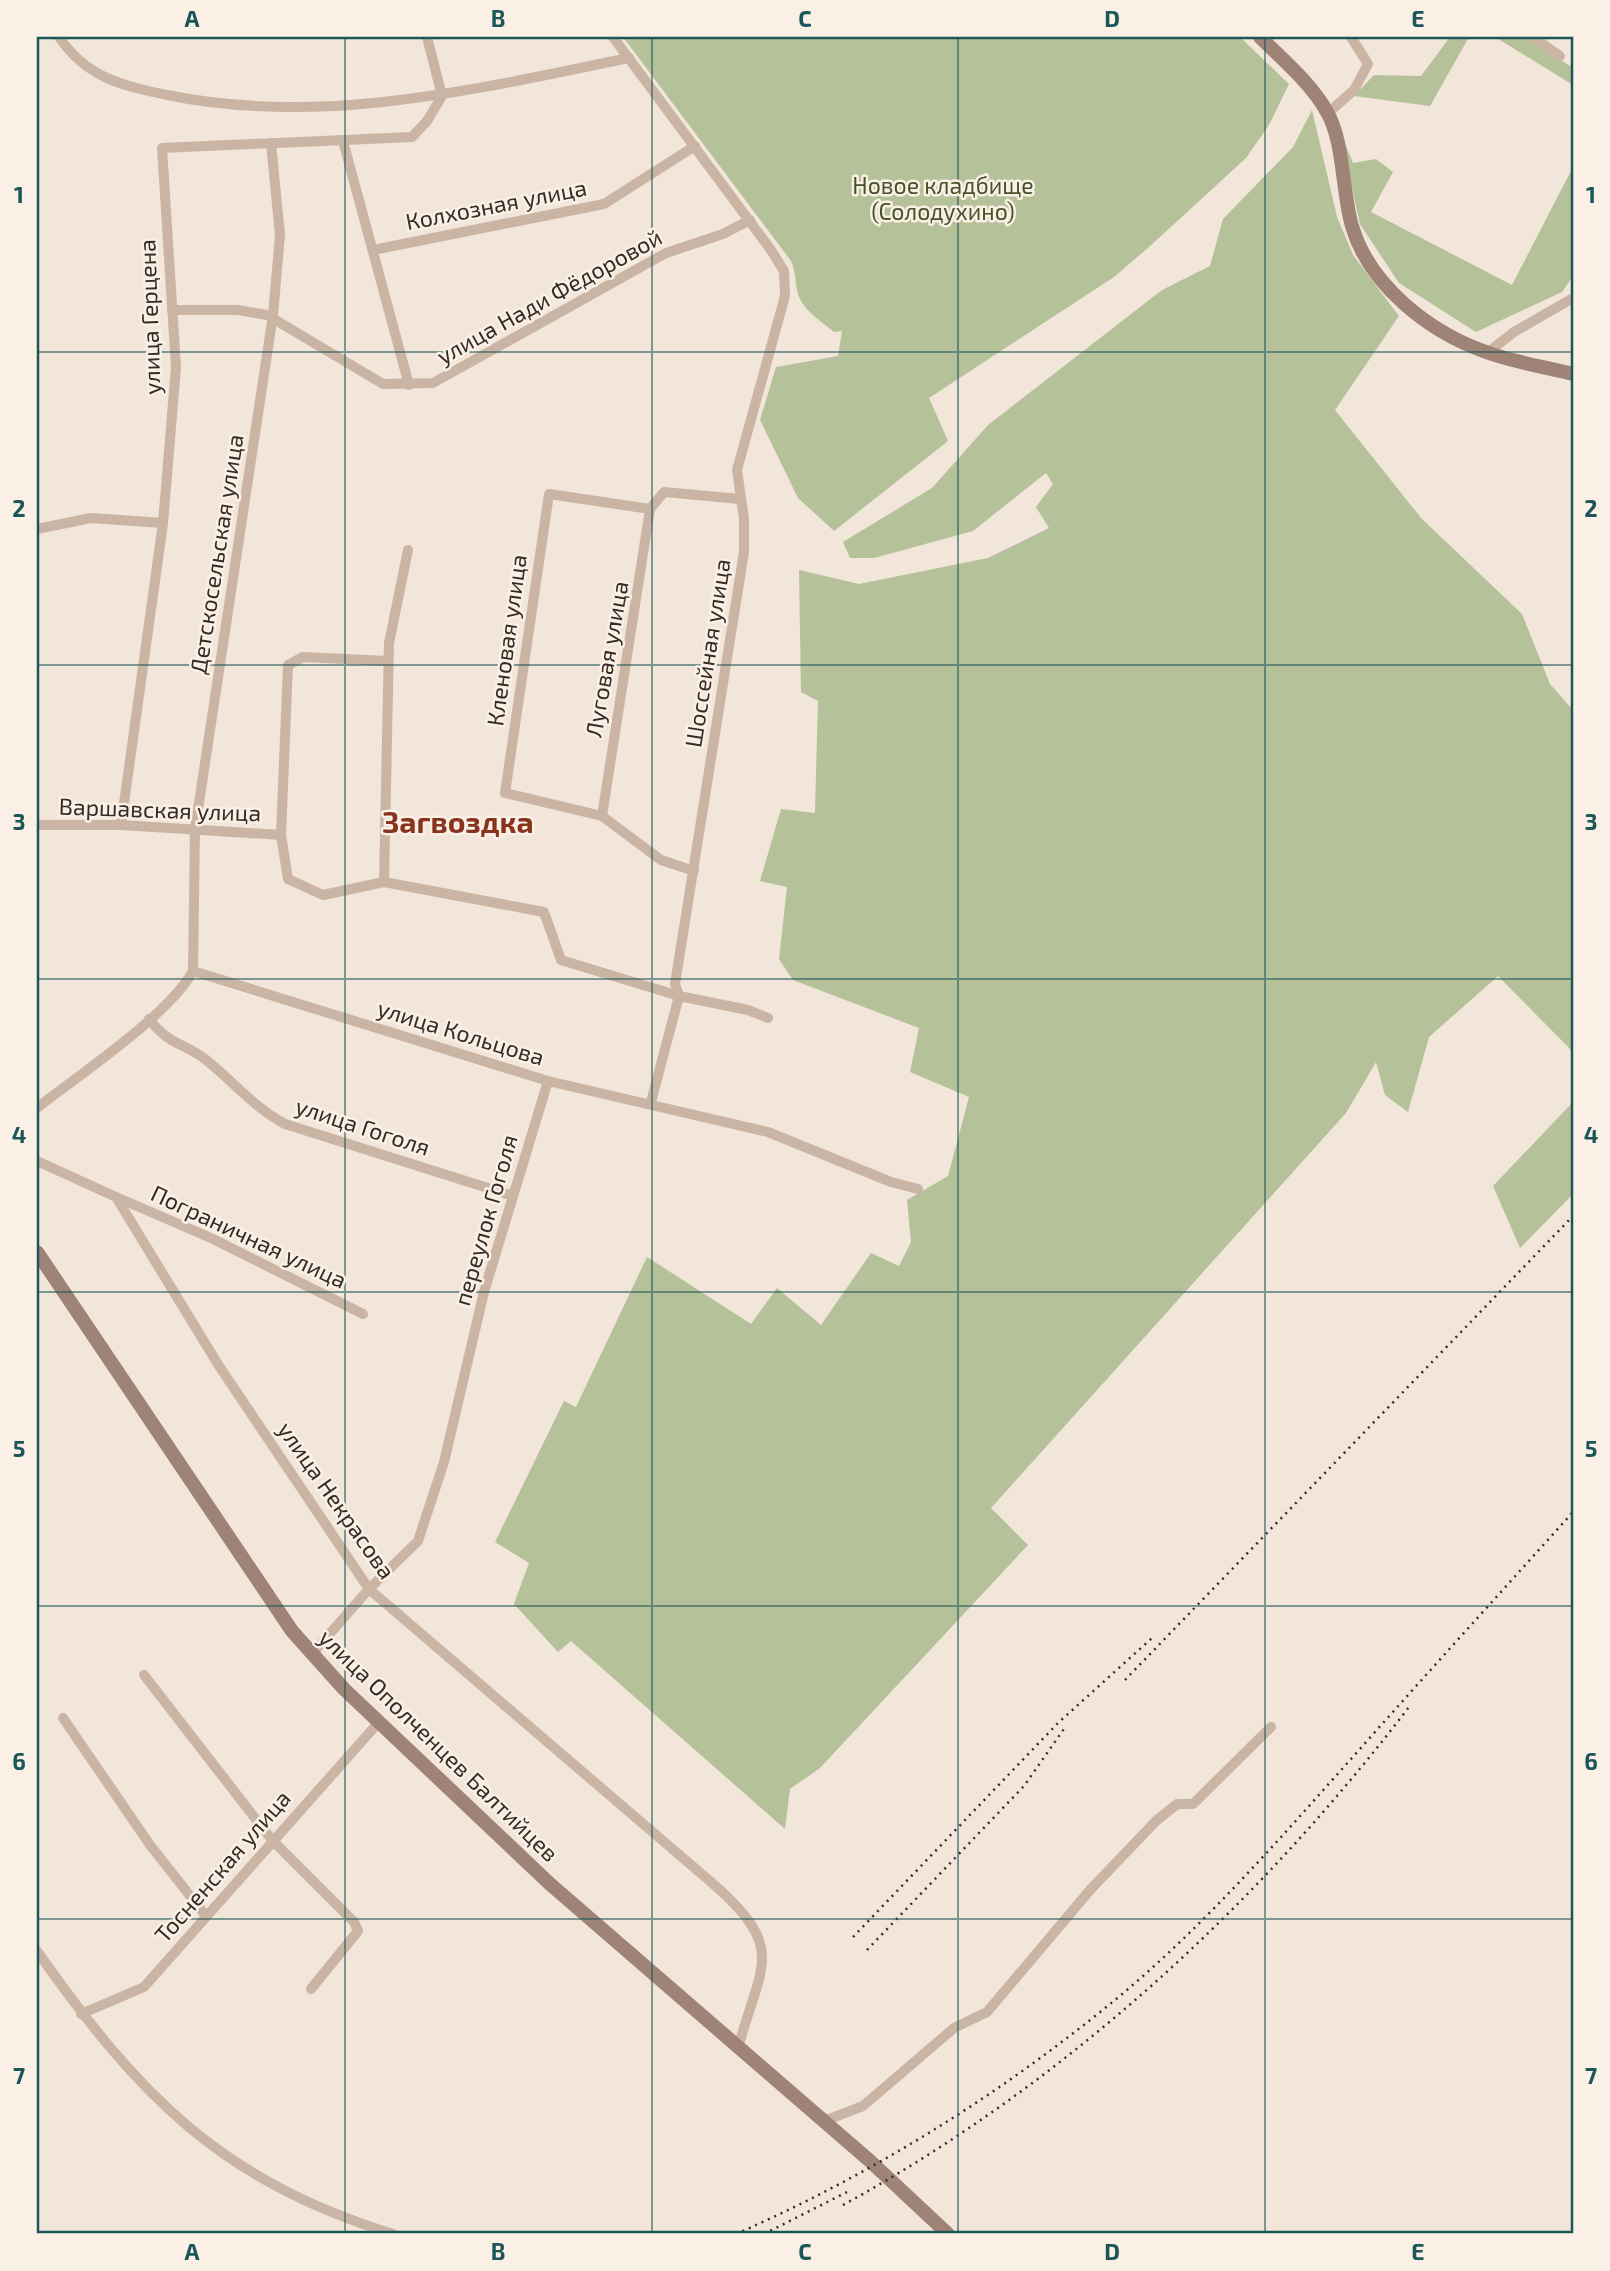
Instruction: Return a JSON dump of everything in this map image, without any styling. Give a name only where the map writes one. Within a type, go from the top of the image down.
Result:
[{"type":"main road","points":[[1260,37],[1307,84],[1328,113],[1352,226],[1362,254],[1378,278],[1402,302],[1428,321],[1487,353],[1573,374]]},
{"type":"main road","name":"улица Ополченцев Балтийцев","points":[[37,1252],[292,1631],[312,1654],[378,1723],[550,1884],[870,2161],[948,2234]]},
{"type":"street","points":[[59,37],[78,61],[92,73],[137,88],[216,104],[317,108],[442,96],[629,58]]},
{"type":"street","points":[[427,37],[442,96]]},
{"type":"street","name":"Шоссейная улица","points":[[613,37],[750,220],[784,271],[785,296],[737,470],[744,552],[676,984],[679,996],[651,1102]]},
{"type":"street","points":[[1328,113],[1354,90],[1368,64],[1351,37]]},
{"type":"street","points":[[1533,37],[1560,56]]},
{"type":"street","name":"улица Герцена","points":[[121,825],[163,523],[176,367],[162,148],[412,137],[427,121],[442,96]]},
{"type":"street","points":[[343,141],[409,385]]},
{"type":"street","name":"Детскосельская улица","points":[[193,971],[195,829],[273,318],[280,235],[271,143]]},
{"type":"street","name":"Колхозная улица","points":[[373,250],[604,204],[695,146]]},
{"type":"street","name":"улица Нади Фёдоровой","points":[[172,310],[238,310],[273,318],[383,384],[433,383],[666,253],[723,234],[750,220]]},
{"type":"street","points":[[1487,353],[1514,332],[1573,298]]},
{"type":"street","points":[[650,509],[663,492],[740,499]]},
{"type":"street","name":"Кленовая улица","points":[[602,816],[505,793],[549,494],[650,509]]},
{"type":"street","name":"Луговая улица","points":[[602,816],[650,509]]},
{"type":"street","points":[[38,530],[91,518],[163,523]]},
{"type":"street","points":[[384,882],[388,661],[408,550]]},
{"type":"street","points":[[388,661],[303,657],[288,665],[281,835],[288,879],[323,895],[384,882],[544,912],[561,960],[679,996],[748,1010],[768,1018]]},
{"type":"street","points":[[602,816],[661,860],[694,871]]},
{"type":"street","name":"Варшавская улица","points":[[37,825],[121,825],[281,835]]},
{"type":"street","points":[[37,1108],[149,1019],[187,983],[193,971]]},
{"type":"street","name":"улица Кольцова","points":[[193,971],[548,1081],[651,1102],[768,1132],[891,1182],[918,1189]]},
{"type":"street","name":"улица Гоголя","points":[[149,1019],[163,1037],[204,1058],[260,1110],[285,1124],[513,1196]]},
{"type":"street","name":"переулок Гоголя","points":[[312,1654],[369,1589],[418,1541],[444,1462],[484,1292],[548,1081]]},
{"type":"street","points":[[37,1161],[116,1197]]},
{"type":"street","name":"Пограничная улица","points":[[116,1197],[211,1238],[363,1314]]},
{"type":"street","name":"улица Некрасова","points":[[116,1197],[219,1366],[369,1589],[730,1899],[756,1930],[764,1952],[763,1970],[738,2048]]},
{"type":"street","points":[[145,1675],[272,1840],[354,1922],[358,1931],[311,1989]]},
{"type":"street","points":[[62,1718],[150,1845],[206,1916]]},
{"type":"street","name":"Тосненская улица","points":[[81,2014],[144,1987],[378,1723]]},
{"type":"street","points":[[824,2121],[863,2106],[954,2028],[987,2012],[1090,1890],[1156,1821],[1177,1804],[1194,1804],[1271,1727]]},
{"type":"street","points":[[37,1951],[81,2014],[132,2076],[219,2153],[289,2193],[358,2223],[393,2234]]},
{"type":"green space","name":"Новое кладбище (Солодухино)","points":[[623,37],[1240,37],[1289,84],[1269,125],[1246,158],[1149,247],[1114,277],[929,398],[948,441],[834,531],[798,498],[760,420],[776,367],[838,356],[842,331],[834,332],[800,300],[791,261]]},
{"type":"green space","points":[[1450,37],[1469,37],[1430,106],[1354,96],[1374,75],[1421,76]]},
{"type":"green space","points":[[1495,37],[1527,37],[1573,68],[1573,85]]},
{"type":"green space","points":[[1312,110],[1337,217],[1353,255],[1399,316],[1335,410],[1421,518],[1522,614],[1550,684],[1573,710],[1573,1052],[1498,976],[1429,1037],[1408,1112],[1385,1095],[1376,1062],[1346,1113],[991,1508],[1028,1545],[820,1768],[790,1789],[785,1829],[571,1641],[558,1652],[514,1604],[529,1563],[495,1542],[564,1401],[576,1407],[647,1257],[751,1324],[777,1288],[821,1325],[871,1253],[899,1266],[911,1242],[907,1200],[948,1176],[969,1097],[910,1072],[919,1028],[793,980],[779,959],[787,887],[760,881],[781,809],[815,813],[818,701],[801,692],[799,570],[859,584],[988,558],[1049,528],[1036,507],[1053,484],[1046,473],[973,531],[874,558],[850,558],[843,542],[932,488],[988,425],[1162,290],[1210,266],[1223,219],[1293,147]]},
{"type":"green space","points":[[1344,141],[1353,163],[1376,159],[1393,172],[1371,212],[1512,285],[1573,167],[1573,276],[1562,292],[1476,332],[1399,283],[1360,224],[1341,142]]},
{"type":"green space","points":[[1573,1102],[1573,1194],[1520,1248],[1493,1186]]},
{"type":"railway","points":[[1125,1680],[1573,1216]]},
{"type":"railway","points":[[736,2234],[838,2185],[937,2128],[1031,2065],[1121,1995],[1184,1938],[1244,1877],[1573,1512]]},
{"type":"railway","points":[[853,1937],[1058,1723],[1152,1638]]},
{"type":"railway","points":[[843,2205],[924,2157],[1003,2104],[1079,2047],[1152,1986],[1221,1921],[1287,1852],[1350,1781],[1409,1707]]},
{"type":"railway","points":[[867,1950],[1024,1786],[1066,1726]]},
{"type":"railway","points":[[764,2234],[851,2190]]},
{"type":"district","name":"Загвоздка","points":[[458,821]]}]
